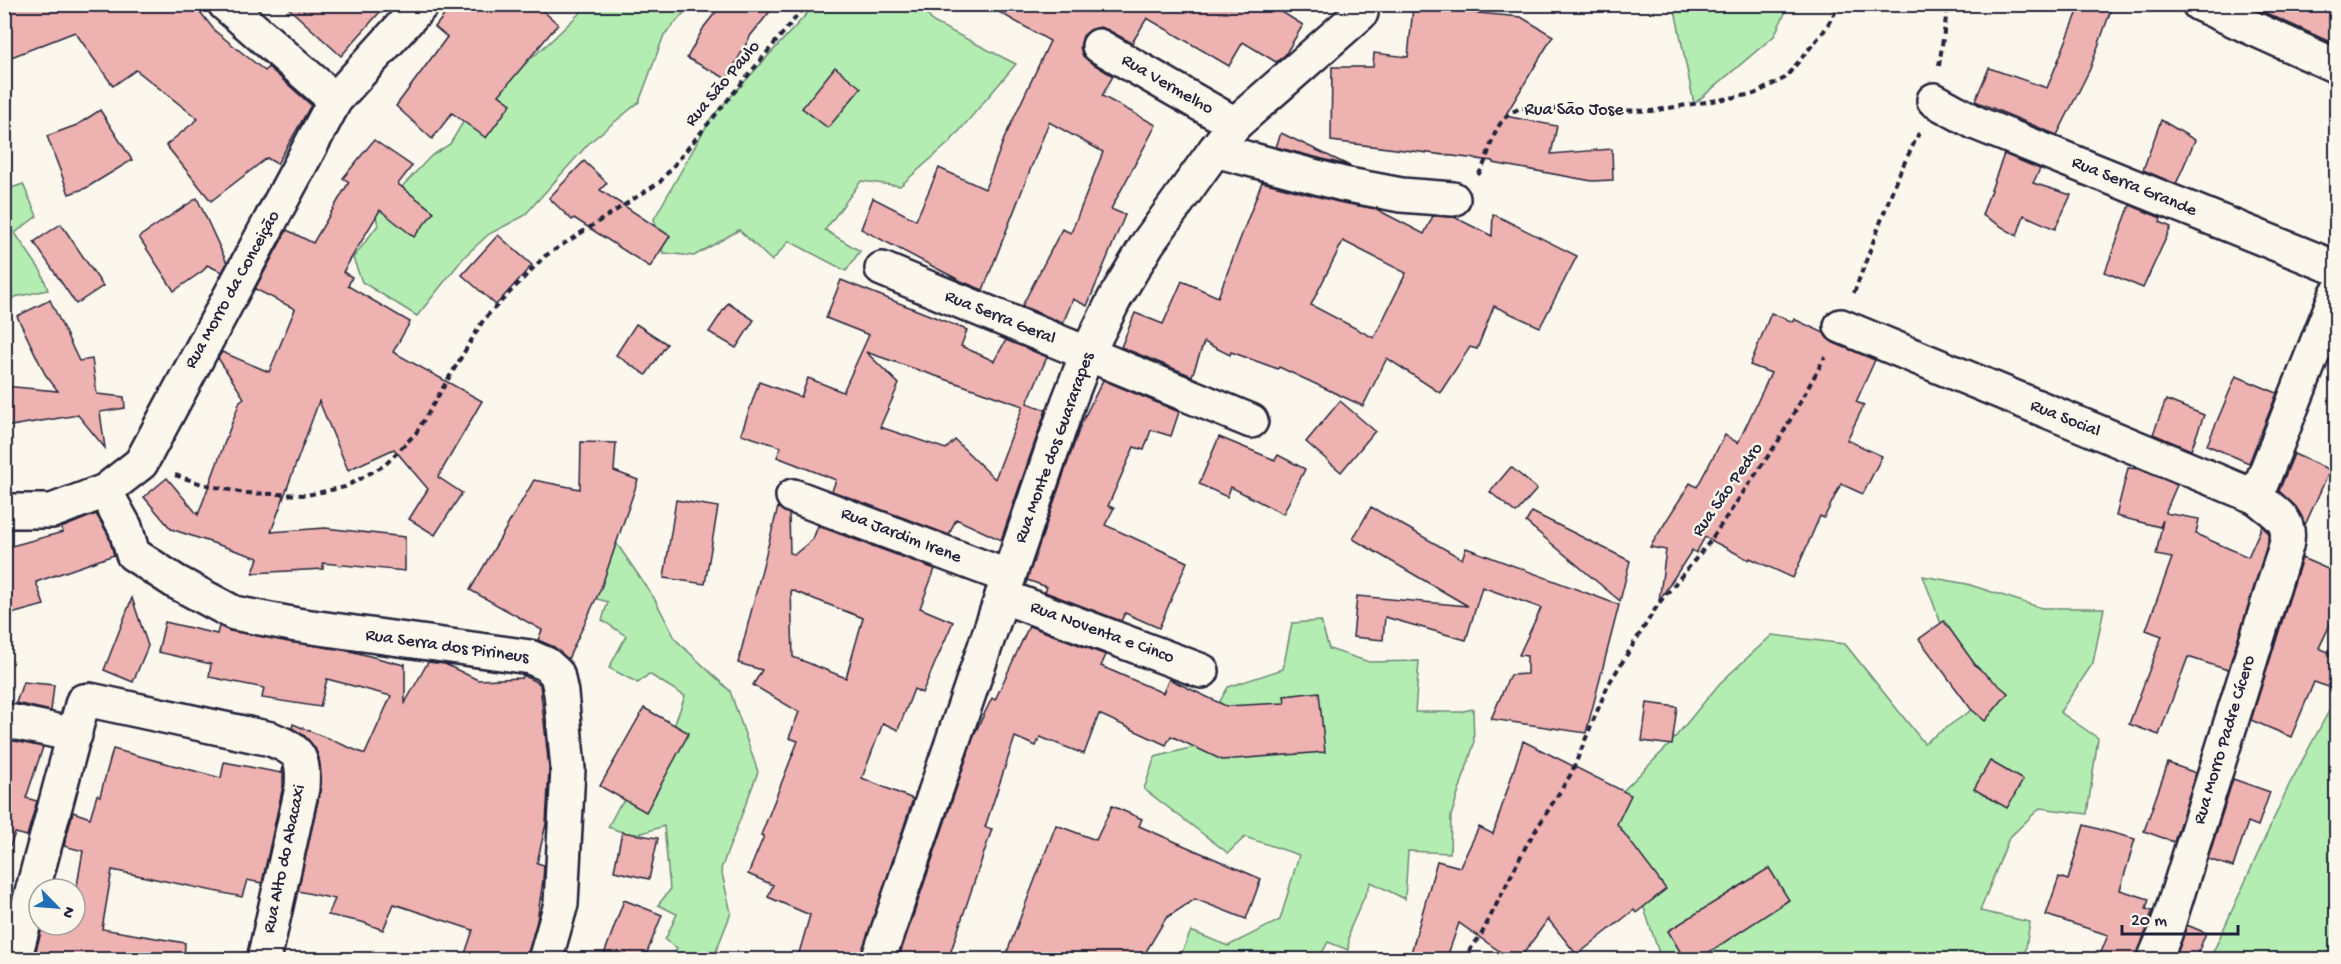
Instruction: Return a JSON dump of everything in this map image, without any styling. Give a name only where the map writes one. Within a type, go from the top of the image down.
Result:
[{"type":"street","points":[[225,4],[335,99]]},
{"type":"street","name":"Rua Morro da Conceição","points":[[4,511],[52,510],[105,491],[141,463],[335,99],[422,4]]},
{"type":"street","points":[[2199,4],[2337,66]]},
{"type":"street","name":"Rua Monte dos Guararapes","points":[[878,960],[1068,403],[1087,354],[1115,298],[1148,243],[1235,124],[1361,14]]},
{"type":"street","name":"Rua Vermelho","points":[[1099,46],[1235,124]]},
{"type":"street","name":"Rua Serra Grande","points":[[1934,100],[1976,123],[2337,268]]},
{"type":"street","points":[[1215,150],[1343,184],[1401,195],[1453,200]]},
{"type":"street","name":"Rua Serra Geral","points":[[882,269],[1251,421]]},
{"type":"street","points":[[2256,497],[2337,295]]},
{"type":"street","name":"Rua Social","points":[[1842,326],[2256,497],[2283,520]]},
{"type":"street","name":"Rua Serra dos Pirineus","points":[[105,491],[125,527],[133,554],[176,582],[234,613],[297,625],[530,657],[546,664],[556,674],[561,693],[568,769],[566,840],[561,904],[545,960]]},
{"type":"street","name":"Rua Jardim Irene","points":[[793,496],[1005,586]]},
{"type":"street","name":"Rua Morro Padre Cícero","points":[[2154,960],[2169,923],[2286,546],[2289,535],[2288,527],[2283,520]]},
{"type":"street","name":"Rua Noventa e Cinco","points":[[1005,586],[1202,670]]},
{"type":"street","name":"Rua Alto do Abacaxi","points":[[76,727],[83,701],[102,702],[270,739],[293,750],[298,755],[303,767],[302,788],[264,960]]},
{"type":"street","points":[[4,720],[76,727],[14,960]]},
{"type":"path","name":"Rua São Paulo","points":[[141,463],[202,484],[244,493],[307,495],[345,487],[385,465],[416,433],[484,320],[544,256],[660,182],[807,4]]},
{"type":"path","name":"Rua São Jose","points":[[1453,200],[1466,193],[1484,166],[1494,135],[1504,118],[1520,108],[1651,111],[1754,94],[1785,78],[1824,31],[1840,4]]},
{"type":"path","name":"Rua São Pedro","points":[[1462,960],[1480,935],[1527,844],[1571,774],[1608,685],[1659,603],[1708,544],[1779,440],[1842,326],[1897,178],[1934,100],[1948,4]]},
{"type":"green space","points":[[1674,4],[1789,5],[1774,36],[1694,104]]},
{"type":"green space","points":[[588,5],[691,5],[664,35],[639,102],[590,142],[524,216],[489,234],[465,256],[417,316],[362,282],[353,258],[378,225],[376,216],[384,202],[396,193],[431,156],[450,144],[468,114]]},
{"type":"green space","points":[[815,5],[920,5],[933,22],[1016,64],[950,142],[900,186],[861,181],[825,230],[860,251],[846,271],[789,241],[772,261],[739,230],[694,256],[663,253],[654,219],[711,118]]},
{"type":"green space","points":[[23,184],[37,216],[15,233],[41,271],[48,290],[15,297],[5,304],[5,190]]},
{"type":"green space","points":[[615,541],[654,598],[676,640],[730,691],[758,772],[721,869],[731,913],[713,959],[672,959],[677,948],[665,940],[677,914],[658,905],[670,890],[664,826],[633,836],[608,827],[618,808],[662,759],[685,696],[649,674],[638,683],[609,668],[626,636],[602,620],[608,602],[549,585]]},
{"type":"green space","points":[[1923,576],[1967,584],[2042,608],[2104,608],[2093,663],[2060,712],[2098,738],[2087,814],[2040,808],[2009,838],[1980,911],[2030,922],[2024,959],[1661,959],[1640,896],[1586,828],[1668,746],[1720,683],[1772,635],[1845,644],[1924,743],[1973,709]]},
{"type":"green space","points":[[1321,621],[1329,649],[1369,662],[1419,661],[1415,712],[1459,712],[1473,709],[1474,744],[1451,816],[1450,853],[1408,851],[1405,899],[1371,882],[1350,929],[1348,950],[1328,942],[1319,959],[1179,959],[1191,931],[1228,946],[1280,920],[1299,855],[1245,837],[1228,853],[1144,789],[1155,757],[1194,747],[1228,687],[1283,669],[1292,623]]},
{"type":"green space","points":[[2336,698],[2336,959],[2210,959],[2289,785]]},
{"type":"building","points":[[19,4],[194,4],[215,31],[265,71],[268,67],[311,105],[277,164],[267,158],[211,201],[166,145],[198,119],[136,70],[113,86],[75,32],[4,60],[4,10]]},
{"type":"building","points":[[284,4],[387,4],[341,56]]},
{"type":"building","points":[[453,4],[535,4],[558,24],[499,95],[511,104],[486,138],[452,113],[432,139],[396,106],[447,37],[435,27]]},
{"type":"building","points":[[722,4],[776,4],[751,35],[727,79],[687,58],[704,27]]},
{"type":"building","points":[[985,4],[1269,4],[1303,25],[1285,55],[1276,62],[1243,42],[1229,66],[1147,18],[1132,43],[1100,27],[1090,30],[1083,36],[1080,47],[1083,56],[1113,76],[1102,96],[1156,125],[1111,209],[1125,215],[1087,306],[1073,299],[1063,323],[1022,306],[1062,229],[1071,233],[1103,152],[1049,122],[983,290],[861,229],[873,198],[916,220],[939,168],[985,189],[1004,139],[1050,41]]},
{"type":"building","points":[[2081,4],[2113,4],[2090,69],[2057,135],[1975,101],[1989,68],[2047,88]]},
{"type":"building","points":[[2246,4],[2337,4],[2337,45]]},
{"type":"building","points":[[1413,7],[1521,17],[1553,36],[1505,116],[1557,126],[1551,154],[1612,149],[1613,180],[1592,181],[1493,163],[1493,161],[1331,141],[1332,67],[1373,67],[1374,53],[1408,57]]},
{"type":"building","points":[[835,67],[861,88],[828,128],[802,108]]},
{"type":"building","points":[[100,110],[132,160],[86,188],[69,194],[47,136],[77,125]]},
{"type":"building","points":[[2161,120],[2195,140],[2176,184],[2143,170]]},
{"type":"building","points":[[1281,133],[1350,166],[1276,147]]},
{"type":"building","points":[[374,140],[412,166],[398,184],[434,212],[414,237],[380,210],[343,272],[352,277],[348,286],[410,322],[393,352],[482,401],[438,477],[462,493],[435,535],[409,519],[428,489],[394,449],[348,470],[319,401],[271,532],[325,528],[405,537],[405,571],[323,563],[323,569],[253,573],[258,558],[171,529],[144,497],[167,478],[198,515],[240,401],[244,398],[218,358],[222,352],[269,372],[295,309],[255,289],[287,230],[313,243],[349,182],[343,178]]},
{"type":"building","points":[[2004,154],[2040,169],[2033,183],[2071,195],[2055,229],[2024,215],[2017,236],[1982,215]]},
{"type":"building","points":[[584,161],[607,183],[600,190],[670,236],[650,267],[574,218],[572,220],[549,198]]},
{"type":"building","points":[[1262,182],[1338,202],[1376,209],[1424,234],[1433,216],[1454,217],[1492,236],[1493,214],[1577,256],[1540,327],[1494,306],[1477,349],[1470,347],[1440,393],[1387,358],[1363,406],[1279,367],[1278,369],[1231,352],[1230,355],[1204,342],[1192,376],[1121,347],[1135,313],[1163,324],[1182,281],[1218,297]],"holes":[[[1343,241],[1406,273],[1374,338],[1311,305]]]},
{"type":"building","points":[[197,198],[227,263],[222,272],[207,265],[204,270],[174,291],[139,237]]},
{"type":"building","points":[[2130,205],[2161,218],[2160,222],[2171,227],[2143,288],[2105,272]]},
{"type":"building","points":[[61,224],[103,286],[76,304],[34,242]]},
{"type":"building","points":[[498,235],[532,265],[496,305],[462,275]]},
{"type":"building","points":[[841,280],[967,330],[961,346],[994,361],[1006,340],[1047,357],[1027,403],[1046,410],[1001,540],[956,519],[949,535],[832,491],[836,480],[777,457],[781,447],[741,434],[759,382],[801,397],[808,378],[843,392],[869,335],[826,318]],"holes":[[[866,352],[1023,406],[995,479],[955,440],[946,449],[880,427],[899,384]]]},
{"type":"building","points":[[50,300],[79,361],[92,359],[97,394],[124,397],[125,408],[100,412],[105,448],[78,415],[4,427],[4,386],[58,391],[45,374],[17,316]]},
{"type":"building","points":[[728,303],[754,320],[736,348],[709,332]]},
{"type":"building","points":[[1771,313],[1793,322],[1794,319],[1824,333],[1834,343],[1875,360],[1856,402],[1864,405],[1847,440],[1882,456],[1863,494],[1841,484],[1824,518],[1820,516],[1793,578],[1750,558],[1749,560],[1705,537],[1696,553],[1692,550],[1659,601],[1666,550],[1650,547],[1690,483],[1697,487],[1725,435],[1738,443],[1771,373],[1750,365]]},
{"type":"building","points":[[636,324],[667,344],[646,375],[616,355]]},
{"type":"building","points":[[2236,376],[2277,393],[2249,463],[2207,445]]},
{"type":"building","points":[[1103,380],[1179,412],[1171,436],[1151,430],[1144,450],[1134,447],[1108,506],[1114,508],[1105,525],[1187,562],[1159,628],[1125,613],[1121,621],[1045,592],[1047,587],[1027,580],[1081,424]]},
{"type":"building","points":[[2166,400],[2204,415],[2191,450],[2153,434]]},
{"type":"building","points":[[1340,401],[1375,431],[1341,472],[1306,442]]},
{"type":"building","points":[[1219,437],[1275,460],[1278,455],[1305,469],[1283,514],[1231,487],[1227,497],[1199,484]]},
{"type":"building","points":[[581,442],[616,443],[614,471],[638,480],[601,588],[568,659],[554,647],[538,640],[542,630],[470,590],[534,480],[580,489]]},
{"type":"building","points":[[2294,454],[2330,470],[2305,525],[2296,507],[2279,491]]},
{"type":"building","points":[[1511,467],[1537,489],[1516,513],[1490,492]]},
{"type":"building","points":[[2128,468],[2139,469],[2177,485],[2165,513],[2199,519],[2196,534],[2248,557],[2262,526],[2268,533],[2268,542],[2228,670],[2188,657],[2159,735],[2129,724],[2162,636],[2146,630],[2172,558],[2156,555],[2163,520],[2160,527],[2116,516]]},
{"type":"building","points":[[676,500],[718,507],[705,584],[664,578]]},
{"type":"building","points":[[778,507],[789,514],[790,553],[795,554],[813,539],[818,526],[935,569],[920,608],[953,622],[922,693],[914,689],[898,730],[883,723],[862,778],[913,799],[860,960],[797,960],[810,915],[768,897],[773,885],[748,874],[798,741],[789,738],[799,712],[753,685],[762,670],[738,663]],"holes":[[[791,590],[863,618],[846,678],[793,657]]]},
{"type":"building","points":[[1371,507],[1462,559],[1466,548],[1619,605],[1586,733],[1491,719],[1510,675],[1527,674],[1527,656],[1519,655],[1541,608],[1482,587],[1466,640],[1385,617],[1383,640],[1353,637],[1357,596],[1468,606],[1353,539]]},
{"type":"building","points":[[1532,512],[1630,561],[1620,601],[1526,522]]},
{"type":"building","points":[[96,514],[108,534],[114,555],[36,582],[44,605],[4,616],[4,548],[63,532],[61,528]]},
{"type":"building","points":[[2302,558],[2337,573],[2337,610],[2319,648],[2337,656],[2337,690],[2314,682],[2291,737],[2251,720]]},
{"type":"building","points":[[132,598],[148,646],[133,682],[104,670]]},
{"type":"building","points":[[1944,621],[1976,666],[2008,693],[1985,721],[1971,709],[1919,639]]},
{"type":"building","points":[[165,622],[217,634],[219,626],[230,631],[354,652],[404,665],[405,663],[405,703],[428,662],[445,664],[478,680],[522,678],[523,675],[540,684],[549,769],[546,824],[537,863],[544,865],[543,880],[537,921],[526,960],[463,960],[473,930],[394,904],[383,930],[362,922],[328,915],[335,899],[298,891],[320,792],[321,776],[319,758],[315,748],[305,736],[292,728],[293,724],[365,754],[391,696],[327,679],[320,707],[262,698],[264,688],[209,677],[211,664],[158,652]]},
{"type":"building","points":[[1029,626],[1106,655],[1101,666],[1163,693],[1169,679],[1226,706],[1285,703],[1284,696],[1319,692],[1325,752],[1222,760],[1171,736],[1166,745],[1099,714],[1084,754],[1040,737],[1036,746],[1015,737],[985,827],[992,829],[948,960],[898,960],[975,733],[992,698],[995,700]]},
{"type":"building","points":[[23,682],[54,685],[51,711],[16,703]]},
{"type":"building","points":[[1647,703],[1677,707],[1672,745],[1642,741]]},
{"type":"building","points":[[644,708],[689,733],[646,812],[600,786]]},
{"type":"building","points":[[5,739],[43,747],[26,798],[37,801],[27,836],[15,833],[10,846],[4,846]]},
{"type":"building","points":[[1523,741],[1631,795],[1617,824],[1666,889],[1636,913],[1634,910],[1577,955],[1548,919],[1519,960],[1512,960],[1459,923],[1446,960],[1409,960],[1437,861],[1460,867],[1479,827],[1493,834]]},
{"type":"building","points":[[113,749],[221,778],[224,762],[281,773],[283,767],[283,786],[262,883],[247,880],[242,897],[112,870],[102,929],[185,943],[184,960],[66,960],[35,954],[40,937],[87,937],[87,877],[78,877],[83,851],[64,846],[73,812],[90,818],[97,795],[100,796]]},
{"type":"building","points":[[1990,761],[2023,780],[2007,808],[1974,789]]},
{"type":"building","points":[[2168,763],[2196,773],[2174,842],[2144,831]]},
{"type":"building","points":[[2233,779],[2270,792],[2258,826],[2248,822],[2233,867],[2208,859]]},
{"type":"building","points":[[1112,806],[1142,819],[1139,826],[1261,879],[1246,919],[1195,899],[1166,918],[1141,960],[1004,960],[1056,825],[1096,840]]},
{"type":"building","points":[[2084,825],[2135,839],[2120,890],[2149,899],[2146,909],[2152,911],[2136,960],[2098,960],[2108,935],[2046,915],[2059,877],[2068,880]]},
{"type":"building","points":[[622,832],[658,838],[649,879],[614,871]]},
{"type":"building","points":[[1769,868],[1789,900],[1697,960],[1685,960],[1668,931]]},
{"type":"building","points":[[624,900],[662,915],[644,960],[602,960]]},
{"type":"building","points":[[2187,925],[2206,933],[2195,960],[2175,960]]}]
